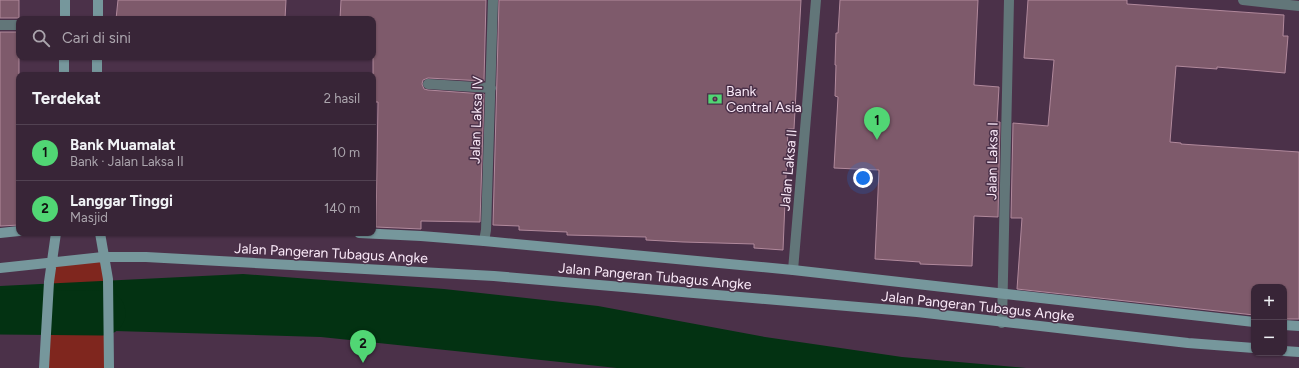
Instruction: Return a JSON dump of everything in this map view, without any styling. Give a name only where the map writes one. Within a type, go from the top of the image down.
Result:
[{"type":"main road","points":[[65,16],[66,0]]},
{"type":"main road","points":[[98,0],[98,16]]},
{"type":"main road","points":[[64,60],[64,72]]},
{"type":"main road","points":[[98,60],[98,72]]},
{"type":"main road","points":[[0,232],[16,231]]},
{"type":"main road","name":"Jalan Pangeran Tubagus Angke","points":[[376,234],[484,241],[793,270],[1251,322]]},
{"type":"main road","points":[[44,365],[49,282],[56,236]]},
{"type":"main road","points":[[100,236],[108,279],[109,368]]},
{"type":"main road","name":"Jalan Pangeran Tubagus Angke","points":[[0,268],[103,257],[146,257],[494,276],[917,312],[1002,323],[1188,343],[1251,348]]},
{"type":"main road","points":[[1287,325],[1299,326]]},
{"type":"main road","points":[[1287,351],[1299,352]]},
{"type":"street","name":"Jalan Laksa IV","points":[[484,241],[486,230],[493,0]]},
{"type":"street","name":"Jalan Laksa II","points":[[793,270],[816,0]]},
{"type":"street","name":"Jalan Laksa I","points":[[1002,323],[1008,0]]},
{"type":"street","points":[[1243,0],[1299,6]]},
{"type":"street","points":[[0,25],[16,26]]},
{"type":"street","points":[[428,84],[491,88]]},
{"type":"shaded area","points":[[103,257],[109,368],[44,368],[52,262]]},
{"type":"shaded area","points":[[243,274],[444,289],[598,306],[765,337],[902,357],[1026,368],[617,368],[321,337],[79,330],[0,294],[0,286]]},
{"type":"building","points":[[0,0],[19,0],[19,16],[16,16],[16,18],[0,18]]},
{"type":"building","points":[[118,0],[286,0],[285,16],[116,16]]},
{"type":"building","points":[[341,0],[486,0],[484,81],[428,78],[423,80],[422,84],[424,89],[428,90],[484,94],[480,222],[421,221],[421,229],[376,227],[378,102],[376,102],[376,72],[373,72],[373,60],[376,60],[376,16],[340,16]]},
{"type":"building","points":[[499,0],[801,0],[794,129],[788,129],[783,250],[754,248],[754,244],[646,240],[646,237],[567,235],[567,232],[519,230],[519,226],[493,225]]},
{"type":"building","points":[[840,0],[978,0],[974,85],[999,87],[997,122],[1000,122],[998,217],[974,216],[972,266],[920,264],[920,262],[875,259],[879,170],[834,168],[838,97],[835,96],[836,33],[838,33]]},
{"type":"building","points":[[1028,0],[1127,0],[1127,4],[1284,15],[1283,36],[1288,36],[1285,73],[1217,67],[1217,69],[1176,66],[1170,142],[1299,152],[1299,319],[1287,319],[1287,284],[1251,284],[1251,315],[1017,289],[1022,218],[1011,218],[1013,123],[1048,126],[1054,60],[1024,58]]},
{"type":"building","points":[[0,32],[16,32],[16,60],[19,60],[19,72],[16,72],[16,225],[0,226]]},
{"type":"waterway","points":[[0,312],[103,313]]},
{"type":"place","name":"Bank Central Asia","points":[[715,99]]},
{"type":"place","name":"Bank Muamalat","points":[[877,140]]},
{"type":"place","name":"Langgar Tinggi","points":[[363,363]]}]
